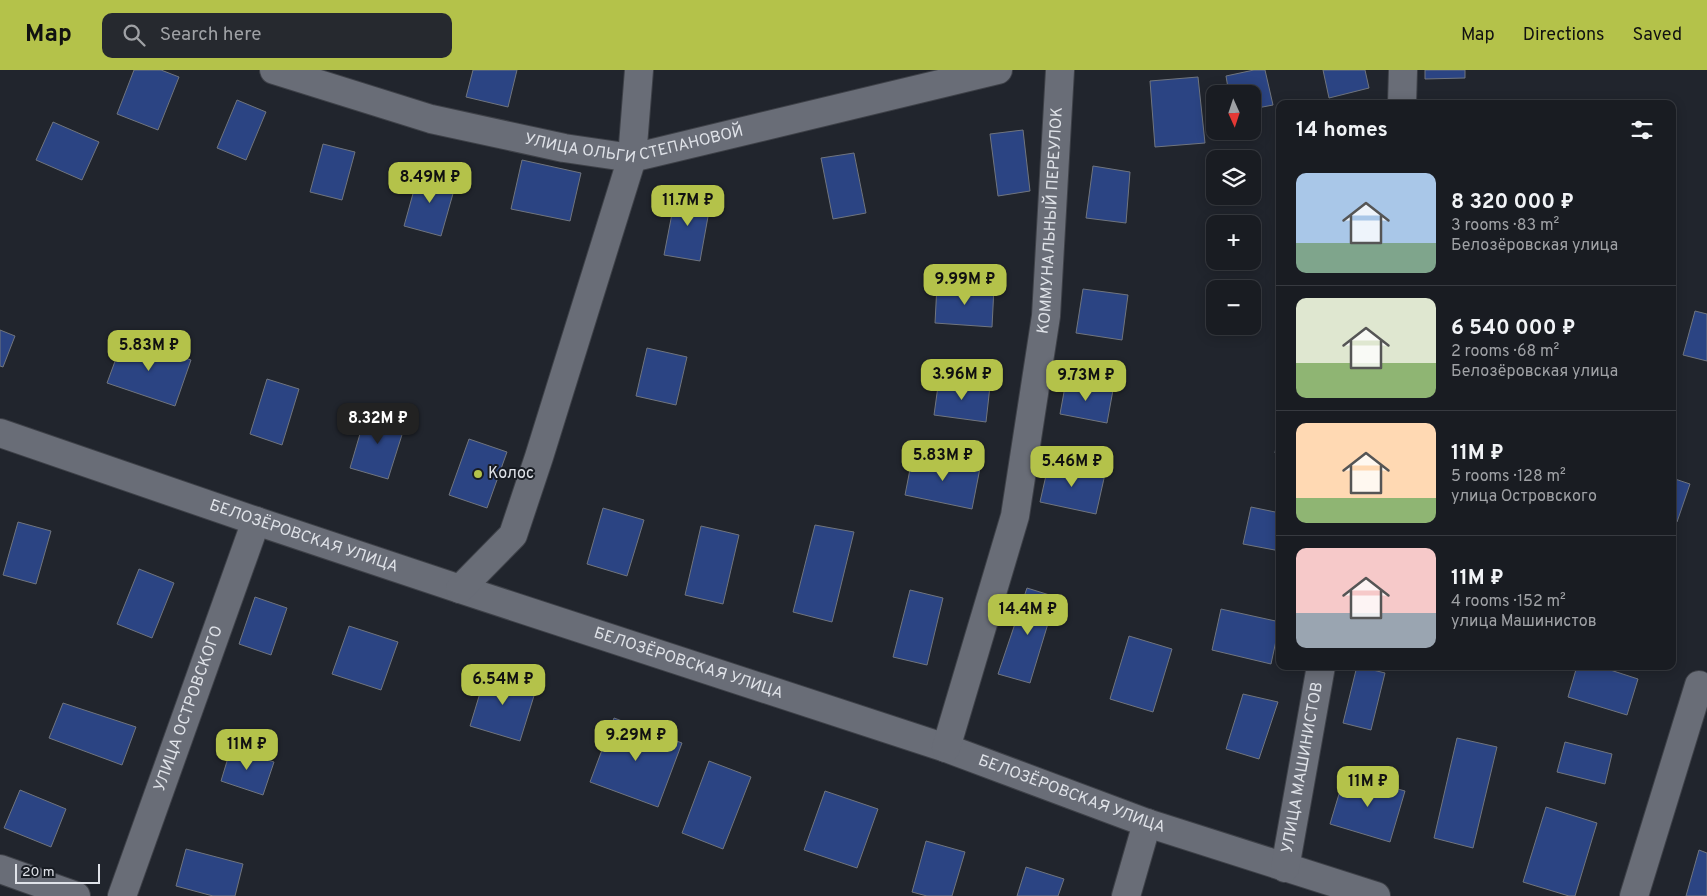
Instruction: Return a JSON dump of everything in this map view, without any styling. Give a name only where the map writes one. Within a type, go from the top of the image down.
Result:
[{"type":"street","name":"УЛИЦА ОЛЬГИ СТЕПАНОВОЙ","points":[[274,70],[431,119],[564,148],[632,158],[998,70]]},
{"type":"street","points":[[460,590],[513,535],[632,158],[639,70]]},
{"type":"street","name":"КОММУНАЛЬНЫЙ ПЕРЕУЛОК","points":[[946,748],[1014,516],[1046,316],[1060,70]]},
{"type":"street","points":[[1403,70],[1403,100]]},
{"type":"street","name":"БЕЛОЗЁРОВСКАЯ УЛИЦА","points":[[0,432],[460,590],[946,748],[1147,823],[1376,896]]},
{"type":"street","name":"УЛИЦА ОСТРОВСКОГО","points":[[122,896],[256,521]]},
{"type":"street","name":"УЛИЦА МАШИНИСТОВ","points":[[1285,868],[1320,670]]},
{"type":"street","points":[[1634,896],[1699,685]]},
{"type":"street","points":[[1126,896],[1147,823]]},
{"type":"street","points":[[0,869],[76,896]]},
{"type":"building","points":[[134,70],[161,70],[179,77],[158,130],[117,114]]},
{"type":"building","points":[[473,70],[517,70],[508,107],[466,97]]},
{"type":"building","points":[[1254,70],[1265,70],[1273,105],[1261,107],[1261,85],[1228,85],[1226,76]]},
{"type":"building","points":[[1323,70],[1365,70],[1369,88],[1329,98]]},
{"type":"building","points":[[1425,70],[1465,70],[1465,78],[1425,79]]},
{"type":"building","points":[[1198,77],[1205,143],[1155,147],[1150,81]]},
{"type":"building","points":[[237,100],[266,112],[246,160],[217,148]]},
{"type":"building","points":[[53,122],[99,142],[82,180],[36,160]]},
{"type":"building","points":[[1023,130],[1030,191],[998,196],[990,134]]},
{"type":"building","points":[[323,144],[355,152],[342,200],[310,192]]},
{"type":"building","points":[[854,153],[866,213],[833,219],[821,158]]},
{"type":"building","points":[[522,160],[581,173],[570,221],[511,209]]},
{"type":"building","points":[[1093,166],[1130,172],[1126,223],[1086,218]]},
{"type":"building","points":[[419,172],[456,183],[441,236],[404,226]]},
{"type":"building","points":[[676,193],[711,200],[700,261],[664,255]]},
{"type":"building","points":[[937,285],[994,287],[992,327],[935,323]]},
{"type":"building","points":[[1083,289],[1128,295],[1122,340],[1076,333]]},
{"type":"building","points":[[1695,311],[1707,314],[1707,361],[1683,355]]},
{"type":"building","points":[[0,330],[15,336],[3,367],[0,366]]},
{"type":"building","points":[[124,337],[191,360],[175,406],[107,383]]},
{"type":"building","points":[[647,348],[687,357],[676,405],[636,396]]},
{"type":"building","points":[[267,379],[299,389],[282,445],[250,434]]},
{"type":"building","points":[[939,379],[990,386],[986,422],[934,415]]},
{"type":"building","points":[[1066,381],[1113,390],[1107,423],[1060,414]]},
{"type":"building","points":[[367,410],[406,422],[388,479],[350,468]]},
{"type":"building","name":"Колос","points":[[469,439],[507,452],[487,508],[449,495]]},
{"type":"building","points":[[913,454],[980,468],[972,509],[905,495]]},
{"type":"building","points":[[1049,462],[1105,474],[1096,514],[1040,502]]},
{"type":"building","points":[[1676,479],[1690,484],[1676,522]]},
{"type":"building","points":[[1251,507],[1276,512],[1276,550],[1243,544]]},
{"type":"building","points":[[603,508],[644,520],[627,576],[587,564]]},
{"type":"building","points":[[18,522],[51,531],[36,584],[3,575]]},
{"type":"building","points":[[815,525],[854,532],[832,622],[793,612]]},
{"type":"building","points":[[701,526],[739,535],[723,604],[685,595]]},
{"type":"building","points":[[139,569],[174,583],[152,638],[117,624]]},
{"type":"building","points":[[1027,588],[1056,597],[1030,683],[998,674]]},
{"type":"building","points":[[910,590],[943,598],[927,665],[893,657]]},
{"type":"building","points":[[255,597],[287,608],[271,655],[239,644]]},
{"type":"building","points":[[1221,609],[1276,621],[1276,641],[1271,664],[1212,650]]},
{"type":"building","points":[[349,626],[398,642],[381,690],[332,674]]},
{"type":"building","points":[[1129,636],[1172,649],[1153,712],[1110,699]]},
{"type":"building","points":[[487,670],[537,686],[520,741],[470,726]]},
{"type":"building","points":[[1356,670],[1373,670],[1385,673],[1371,730],[1343,723]]},
{"type":"building","points":[[1576,670],[1610,670],[1638,679],[1627,715],[1568,697]]},
{"type":"building","points":[[1243,694],[1278,702],[1259,759],[1226,749]]},
{"type":"building","points":[[63,703],[136,727],[122,765],[49,738]]},
{"type":"building","points":[[614,718],[682,743],[658,807],[590,782]]},
{"type":"building","points":[[1457,738],[1497,747],[1473,848],[1434,838]]},
{"type":"building","points":[[1565,742],[1612,754],[1605,784],[1557,772]]},
{"type":"building","points":[[231,748],[274,762],[263,795],[221,781]]},
{"type":"building","points":[[709,761],[751,777],[723,849],[682,833]]},
{"type":"building","points":[[1345,774],[1405,791],[1390,842],[1330,824]]},
{"type":"building","points":[[20,790],[66,809],[51,847],[4,828]]},
{"type":"building","points":[[825,791],[878,809],[857,868],[804,850]]},
{"type":"building","points":[[1546,807],[1597,823],[1575,896],[1569,896],[1523,882]]},
{"type":"building","points":[[926,841],[965,852],[952,896],[927,896],[912,892]]},
{"type":"building","points":[[186,849],[243,864],[235,896],[213,896],[176,886]]},
{"type":"building","points":[[1699,850],[1707,853],[1707,896],[1686,896]]},
{"type":"building","points":[[1026,867],[1064,879],[1058,896],[1017,896]]},
{"type":"place","name":"Колос","points":[[478,474]]}]
